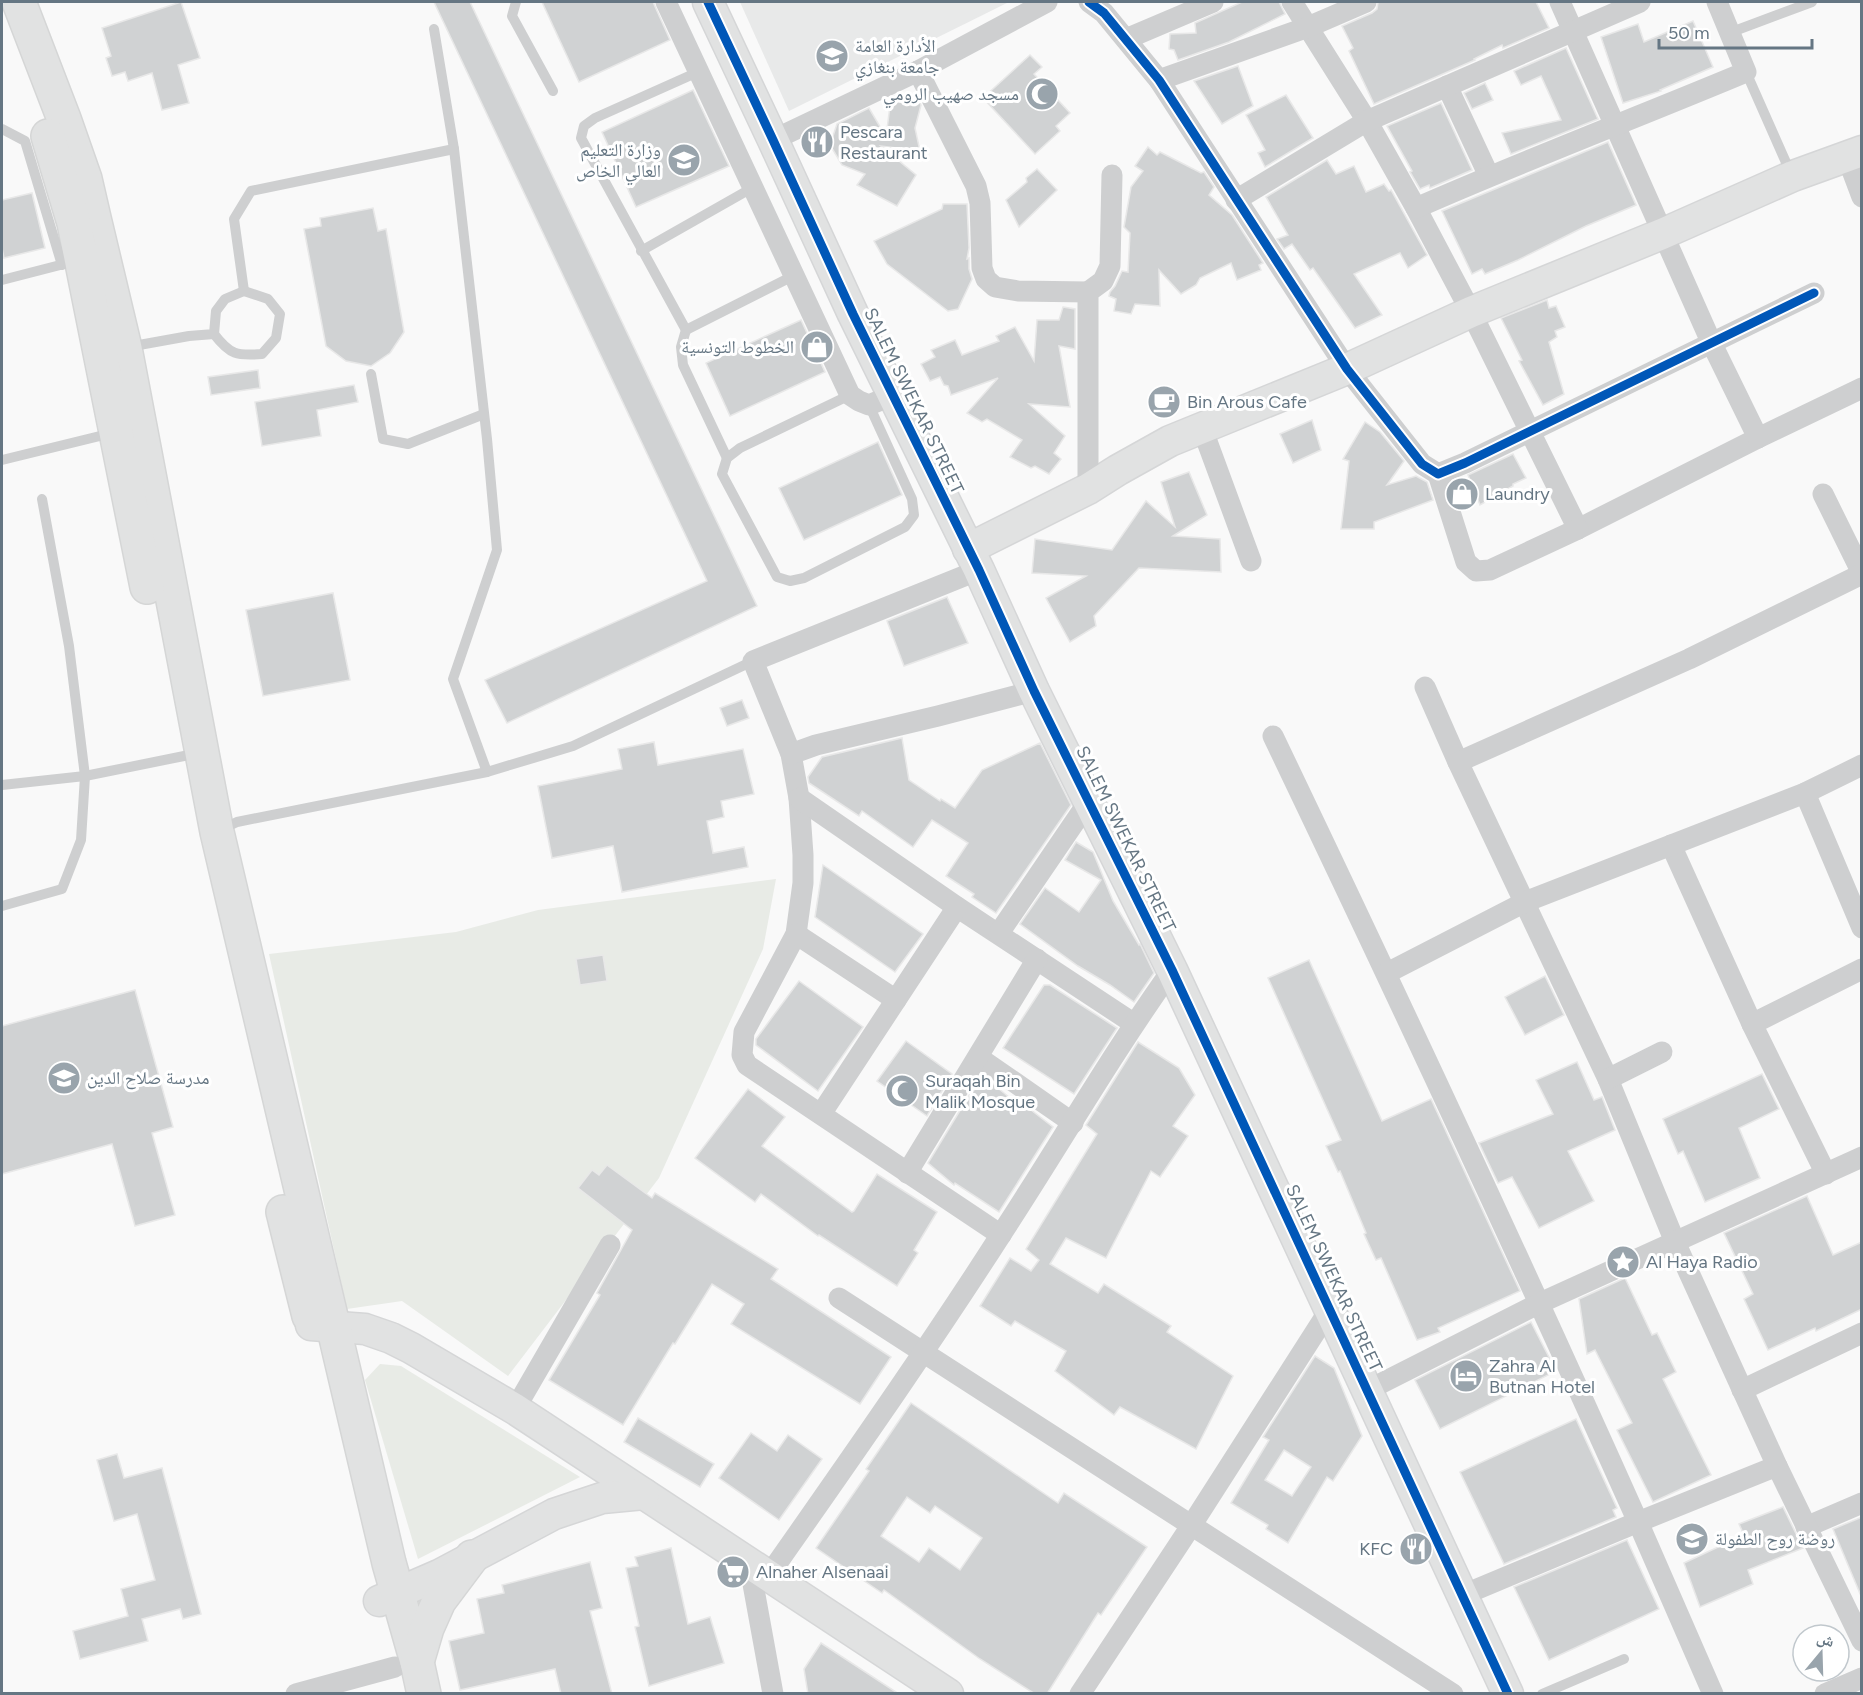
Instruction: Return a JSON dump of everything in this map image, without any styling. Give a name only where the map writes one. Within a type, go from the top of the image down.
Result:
[{"type":"highway","points":[[19,2],[57,98],[85,179],[125,348],[192,754],[217,832],[323,1325],[334,1427],[388,1598],[405,1674],[423,1694]]},
{"type":"highway","points":[[2,11],[45,127],[74,223],[192,754],[295,1265],[323,1325]]},
{"type":"highway","points":[[405,1674],[439,1601],[472,1557]]},
{"type":"street","points":[[666,2],[793,276],[871,398]]},
{"type":"street","name":"SALEM SWEKAR STREET","points":[[708,2],[853,314],[871,398],[973,559],[1034,691],[1172,970],[1508,1694]]},
{"type":"street","points":[[774,140],[918,71],[1047,2]]},
{"type":"street","points":[[1089,2],[1104,13],[1159,80],[1347,369],[1422,464],[1438,474],[1466,562],[1476,571],[1490,570],[1578,530],[1862,388]]},
{"type":"street","points":[[1126,39],[1213,2]]},
{"type":"street","points":[[1292,2],[1367,121],[1416,208],[1471,312],[1578,530]]},
{"type":"street","points":[[1159,80],[1308,27],[1366,2]]},
{"type":"street","points":[[1560,2],[1617,126],[1662,234],[1758,438]]},
{"type":"street","points":[[1236,201],[1367,121],[1640,2]]},
{"type":"street","points":[[1416,208],[1746,72],[1717,2]]},
{"type":"street","points":[[918,71],[976,186],[980,204],[982,268],[986,279],[995,287],[1018,291],[1088,292],[1103,281],[1110,266],[1112,175]]},
{"type":"street","points":[[1447,86],[1489,176]]},
{"type":"street","points":[[1001,1235],[747,1065],[742,1055],[744,1032],[796,934],[803,883],[799,798],[791,754],[753,661],[973,559],[1118,470],[1170,441],[1347,369],[1471,312],[1662,234],[1792,176],[1854,154],[1862,197]]},
{"type":"street","points":[[1088,292],[1088,489]]},
{"type":"street","points":[[1438,474],[1712,344],[1814,292]]},
{"type":"street","points":[[1202,428],[1251,561]]},
{"type":"street","points":[[1458,762],[1689,659],[1862,574],[1823,494]]},
{"type":"street","points":[[1425,687],[1458,762],[1608,1079],[1675,1242],[1742,1390],[1862,1641]]},
{"type":"street","points":[[791,754],[816,745],[1034,691]]},
{"type":"street","points":[[1273,736],[1387,973],[1540,1303],[1713,1694]]},
{"type":"street","points":[[1387,973],[1525,902],[1804,794],[1862,765]]},
{"type":"street","points":[[1804,794],[1862,928]]},
{"type":"street","points":[[799,798],[957,907],[1133,1023]]},
{"type":"street","points":[[999,933],[1089,801]]},
{"type":"street","points":[[1671,845],[1752,1023],[1826,1174]]},
{"type":"street","points":[[821,1114],[957,907]]},
{"type":"street","points":[[796,934],[896,1000]]},
{"type":"street","points":[[907,1173],[1037,960]]},
{"type":"street","points":[[1752,1023],[1862,969]]},
{"type":"street","points":[[773,1694],[759,1569],[923,1353],[1073,1123],[1133,1023],[1172,970]]},
{"type":"street","points":[[1608,1079],[1662,1052]]},
{"type":"street","points":[[978,1057],[1073,1123]]},
{"type":"street","points":[[1368,1390],[1540,1303],[1862,1157]]},
{"type":"street","points":[[515,1409],[610,1245]]},
{"type":"street","points":[[839,1298],[1453,1694]]},
{"type":"street","points":[[1080,1694],[1330,1309]]},
{"type":"street","points":[[323,1325],[364,1329],[391,1338],[515,1409],[948,1694]]},
{"type":"street","points":[[1742,1390],[1862,1333]]},
{"type":"street","points":[[1463,1595],[1777,1466]]},
{"type":"street","points":[[388,1598],[562,1511],[602,1498],[644,1494]]},
{"type":"street","points":[[1806,1527],[1862,1503]]},
{"type":"street","points":[[296,1694],[405,1674]]},
{"type":"street","points":[[1825,1694],[1862,1678]]},
{"type":"lane","points":[[516,2],[512,16],[553,91]]},
{"type":"lane","points":[[1730,33],[1812,2]]},
{"type":"lane","points":[[435,29],[454,149],[497,550],[453,679],[487,772]]},
{"type":"lane","points":[[698,72],[595,118],[584,126],[581,138],[686,330],[681,347],[683,365],[727,458]]},
{"type":"lane","points":[[1746,72],[1792,176]]},
{"type":"lane","points":[[2,129],[25,141],[63,265]]},
{"type":"lane","points":[[244,291],[234,219],[251,191],[454,149]]},
{"type":"lane","points":[[641,251],[753,188]]},
{"type":"lane","points":[[2,280],[75,261]]},
{"type":"lane","points":[[686,330],[793,276]]},
{"type":"lane","points":[[244,291],[268,299],[280,314],[276,338],[262,354],[240,356],[223,346],[214,334],[216,311],[225,299],[244,291]]},
{"type":"lane","points":[[125,348],[189,336],[214,334]]},
{"type":"lane","points":[[371,374],[383,439],[408,444],[484,414]]},
{"type":"lane","points":[[871,398],[912,499],[914,515],[905,527],[804,578],[789,581],[777,577],[722,474],[727,458],[740,448],[871,398]]},
{"type":"lane","points":[[2,460],[104,435]]},
{"type":"lane","points":[[2,906],[63,889],[81,840],[85,776],[69,646],[42,499]]},
{"type":"lane","points":[[217,832],[237,822],[487,772],[573,746],[753,661]]},
{"type":"lane","points":[[2,785],[85,776],[192,754]]},
{"type":"lane","points":[[1542,1694],[1624,1659]]},
{"type":"shaded area","name":"الأدارة العامة جامعة بنغازي","points":[[740,2],[1009,2],[789,111]]},
{"type":"shaded area","points":[[776,879],[763,949],[659,1178],[508,1376],[402,1301],[347,1309],[269,954],[456,932],[538,910]]},
{"type":"shaded area","points":[[380,1364],[401,1366],[580,1477],[418,1559],[365,1380]]},
{"type":"building","points":[[181,2],[200,58],[178,65],[189,103],[162,110],[152,73],[128,81],[125,72],[112,76],[106,58],[111,56],[102,28]]},
{"type":"building","points":[[434,2],[470,2],[757,606],[507,723],[485,680],[707,581]]},
{"type":"building","points":[[542,2],[653,2],[670,40],[579,82]]},
{"type":"building","points":[[1242,2],[1279,2],[1285,14],[1229,42],[1178,60],[1174,50],[1169,49],[1170,34],[1196,33],[1195,23]]},
{"type":"building","points":[[1378,2],[1536,2],[1549,28],[1503,48],[1502,45],[1475,60],[1374,104],[1349,51],[1353,48],[1342,26],[1372,13],[1377,9]]},
{"type":"building","points":[[1693,21],[1713,67],[1661,91],[1623,103],[1601,37],[1638,24],[1644,42]]},
{"type":"building","points":[[1566,48],[1598,119],[1511,154],[1502,133],[1561,120],[1541,76],[1521,85],[1514,71]]},
{"type":"building","points":[[1030,55],[1042,67],[1034,74],[1070,113],[1056,126],[1060,131],[1035,154],[983,98]]},
{"type":"building","points":[[1238,66],[1253,106],[1222,124],[1194,81]]},
{"type":"building","points":[[1485,83],[1493,100],[1472,109],[1464,93]]},
{"type":"building","points":[[693,90],[729,166],[636,207],[602,132]]},
{"type":"building","points":[[898,94],[916,96],[921,105],[915,128],[920,151],[881,146],[916,175],[897,206],[857,185],[865,174],[842,165],[830,145],[837,124],[869,108],[886,137],[891,98]]},
{"type":"building","points":[[1286,95],[1313,138],[1265,167],[1258,153],[1265,150],[1246,115]]},
{"type":"building","points":[[1441,103],[1472,170],[1430,188],[1429,185],[1420,189],[1387,126]]},
{"type":"building","points":[[1608,142],[1636,205],[1485,274],[1482,269],[1472,274],[1442,211]]},
{"type":"building","points":[[1148,147],[1157,155],[1160,152],[1201,173],[1204,172],[1214,187],[1209,195],[1232,215],[1263,263],[1259,265],[1261,270],[1237,280],[1231,263],[1200,278],[1196,285],[1181,294],[1159,270],[1160,306],[1135,304],[1131,314],[1114,311],[1116,299],[1109,296],[1122,271],[1128,272],[1130,233],[1124,227],[1131,187],[1143,171],[1135,166]]},
{"type":"building","points":[[1327,160],[1336,174],[1354,166],[1366,192],[1384,184],[1389,191],[1391,190],[1427,255],[1408,268],[1400,253],[1354,274],[1382,315],[1355,328],[1313,268],[1310,270],[1292,244],[1284,249],[1277,239],[1288,235],[1266,197]]},
{"type":"building","points":[[1037,169],[1057,190],[1019,227],[1006,200],[1027,182],[1026,178]]},
{"type":"building","points":[[32,193],[45,248],[4,258],[2,200]]},
{"type":"building","points":[[943,204],[967,204],[969,248],[967,259],[969,258],[972,279],[958,309],[948,311],[887,264],[874,241],[942,209]]},
{"type":"building","points":[[373,208],[378,231],[386,229],[404,332],[390,353],[371,366],[346,361],[326,346],[304,229],[321,226],[320,218]]},
{"type":"building","points":[[1547,300],[1549,308],[1556,306],[1565,327],[1555,331],[1557,337],[1549,342],[1564,394],[1543,405],[1519,361],[1522,360],[1501,318]]},
{"type":"building","points":[[1063,307],[1075,309],[1075,349],[1059,346],[1070,407],[1029,404],[1065,436],[1054,453],[1061,459],[1049,474],[1010,457],[1022,440],[987,419],[982,422],[967,413],[998,378],[951,395],[948,386],[944,385],[940,377],[930,381],[921,364],[935,357],[931,350],[955,340],[962,355],[999,341],[996,336],[1015,327],[1034,361],[1037,320],[1059,320]]},
{"type":"building","points":[[801,320],[825,372],[730,416],[706,363]]},
{"type":"building","points":[[258,370],[260,388],[211,395],[208,377]]},
{"type":"building","points":[[354,385],[358,402],[317,410],[321,436],[262,446],[255,402]]},
{"type":"building","points":[[1312,420],[1321,450],[1293,463],[1280,434]]},
{"type":"building","points":[[1365,422],[1380,432],[1404,461],[1387,485],[1416,476],[1427,482],[1433,500],[1374,522],[1374,529],[1341,529],[1349,461],[1343,459]]},
{"type":"building","points":[[878,442],[902,495],[804,540],[779,488]]},
{"type":"building","points":[[1513,454],[1526,478],[1480,505],[1468,475]]},
{"type":"building","points":[[1189,472],[1207,515],[1173,536],[1220,539],[1221,572],[1139,568],[1094,616],[1096,626],[1070,642],[1046,598],[1086,576],[1032,573],[1035,539],[1112,550],[1146,501],[1175,527],[1161,482]]},
{"type":"building","points":[[333,593],[350,680],[263,696],[246,610]]},
{"type":"building","points":[[947,597],[968,643],[904,666],[887,621]]},
{"type":"building","points":[[742,700],[749,718],[727,726],[720,708]]},
{"type":"building","points":[[902,738],[909,780],[940,801],[941,799],[955,808],[982,770],[1040,743],[1071,805],[996,913],[972,897],[974,894],[946,876],[968,843],[932,820],[913,847],[862,811],[859,816],[809,783],[808,777],[822,757]]},
{"type":"building","points":[[654,742],[658,765],[743,749],[754,794],[721,801],[724,817],[707,821],[713,853],[744,847],[748,867],[622,892],[613,846],[552,858],[538,786],[622,769],[618,749]]},
{"type":"building","points":[[1076,842],[1093,852],[1113,901],[1140,944],[1154,973],[1134,1002],[1078,966],[1020,924],[1045,888],[1079,912],[1101,880],[1065,860]]},
{"type":"building","points":[[823,865],[923,934],[895,972],[815,917]]},
{"type":"building","points":[[603,955],[607,981],[580,985],[576,959]]},
{"type":"building","points":[[1309,960],[1382,1121],[1431,1099],[1520,1291],[1438,1328],[1440,1332],[1417,1340],[1381,1258],[1376,1260],[1340,1171],[1338,1172],[1326,1146],[1341,1140],[1268,978]]},
{"type":"building","points":[[1545,976],[1564,1015],[1525,1035],[1505,997]]},
{"type":"building","points":[[799,981],[863,1027],[818,1091],[756,1045],[756,1039]]},
{"type":"building","points":[[1044,985],[1050,985],[1117,1028],[1074,1094],[1003,1048]]},
{"type":"building","points":[[135,990],[173,1127],[152,1133],[175,1215],[135,1226],[112,1144],[2,1174],[2,1026]]},
{"type":"building","points":[[906,1041],[952,1074],[927,1116],[877,1081]]},
{"type":"building","points":[[1138,1042],[1179,1068],[1195,1095],[1173,1126],[1188,1136],[1160,1177],[1151,1171],[1106,1258],[1066,1238],[1050,1264],[1098,1293],[1104,1284],[1171,1326],[1167,1332],[1233,1376],[1196,1449],[1120,1407],[1114,1415],[1055,1371],[1066,1351],[1015,1321],[1011,1326],[980,1306],[1010,1258],[1031,1271],[1039,1260],[1026,1249],[1097,1134],[1086,1125]]},
{"type":"building","points":[[1577,1062],[1594,1100],[1602,1097],[1615,1130],[1568,1151],[1594,1201],[1539,1228],[1512,1177],[1498,1183],[1479,1143],[1553,1114],[1536,1080]]},
{"type":"building","points":[[1762,1074],[1779,1109],[1739,1128],[1760,1178],[1705,1202],[1683,1151],[1678,1154],[1663,1119]]},
{"type":"building","points":[[983,1076],[1020,1106],[1022,1103],[1053,1127],[999,1212],[955,1183],[954,1185],[928,1163]]},
{"type":"building","points":[[748,1089],[785,1117],[762,1146],[852,1212],[877,1174],[937,1212],[914,1250],[918,1253],[897,1286],[818,1236],[761,1194],[755,1202],[695,1158]]},
{"type":"building","points":[[607,1165],[652,1198],[655,1193],[778,1269],[771,1279],[891,1357],[860,1404],[731,1324],[744,1304],[712,1284],[623,1425],[549,1380],[600,1295],[597,1293],[632,1230],[578,1188],[592,1170],[599,1175]]},
{"type":"building","points":[[1807,1196],[1833,1255],[1862,1242],[1862,1309],[1768,1350],[1744,1299],[1753,1294],[1724,1233]]},
{"type":"building","points":[[1625,1278],[1652,1335],[1657,1333],[1676,1372],[1663,1379],[1711,1475],[1653,1502],[1617,1430],[1632,1423],[1595,1350],[1587,1354],[1579,1299]]},
{"type":"building","points":[[1531,1322],[1556,1371],[1440,1429],[1415,1380]]},
{"type":"building","points":[[1315,1356],[1334,1368],[1362,1436],[1333,1481],[1327,1477],[1288,1543],[1266,1529],[1268,1525],[1231,1503],[1269,1440],[1263,1437]],"holes":[[[1284,1450],[1311,1467],[1292,1496],[1265,1480]]]},
{"type":"building","points":[[911,1403],[1058,1503],[1064,1493],[1147,1547],[1101,1615],[1098,1613],[1047,1694],[1035,1694],[980,1659],[884,1590],[882,1593],[816,1548],[869,1471],[866,1469]],"holes":[[[907,1497],[930,1513],[935,1506],[982,1538],[960,1570],[929,1548],[919,1562],[881,1536]]]},
{"type":"building","points":[[638,1418],[714,1464],[700,1487],[624,1442]]},
{"type":"building","points":[[1576,1419],[1617,1508],[1613,1510],[1616,1517],[1504,1564],[1460,1472]]},
{"type":"building","points":[[751,1433],[777,1451],[788,1435],[822,1459],[779,1520],[719,1478]]},
{"type":"building","points":[[117,1454],[124,1478],[162,1468],[201,1614],[183,1619],[180,1609],[142,1619],[148,1641],[80,1659],[73,1631],[128,1616],[121,1589],[155,1580],[137,1514],[114,1521],[97,1460]]},
{"type":"building","points":[[1783,1507],[1803,1548],[1748,1570],[1753,1584],[1700,1607],[1684,1563],[1744,1535],[1739,1524]]},
{"type":"building","points":[[1862,1517],[1862,1596],[1861,1596],[1833,1529]]},
{"type":"building","points":[[1627,1540],[1659,1609],[1549,1660],[1514,1587]]},
{"type":"building","points":[[671,1548],[688,1624],[710,1617],[724,1663],[649,1686],[635,1627],[639,1626],[626,1568],[638,1566],[635,1557]]},
{"type":"building","points":[[590,1562],[602,1608],[590,1611],[612,1694],[561,1694],[555,1669],[460,1690],[449,1641],[484,1633],[477,1599],[504,1593],[502,1585]]},
{"type":"building","points":[[821,1643],[899,1694],[808,1694],[804,1669]]},
{"type":"cycle path","points":[[708,2],[853,314],[979,570],[1034,691],[1172,970],[1508,1694]]},
{"type":"cycle path","points":[[1089,2],[1104,13],[1159,80],[1347,369],[1422,464],[1438,474],[1814,293]]},
{"type":"place","name":"الأدارة العامة جامعة بنغازي","points":[[832,56]]},
{"type":"place","name":"مسجد صهيب الرومي","points":[[1042,94]]},
{"type":"place","name":"Pescara Restaurant","points":[[817,142]]},
{"type":"place","name":"وزارة التعليم العالي الخاص","points":[[684,160]]},
{"type":"place","name":"الخطوط التونسية","points":[[817,347]]},
{"type":"place","name":"Bin Arous Cafe","points":[[1164,402]]},
{"type":"place","name":"Laundry","points":[[1462,494]]},
{"type":"place","name":"مدرسة صلاح الدين","points":[[64,1078]]},
{"type":"place","name":"Suraqah Bin Malik Mosque","points":[[902,1091]]},
{"type":"place","name":"Al Haya Radio","points":[[1623,1262]]},
{"type":"place","name":"Zahra Al Butnan Hotel","points":[[1466,1376]]},
{"type":"place","name":"روضة روح الطفولة","points":[[1692,1539]]},
{"type":"place","name":"KFC","points":[[1416,1549]]},
{"type":"place","name":"Alnaher Alsenaai","points":[[733,1572]]}]
